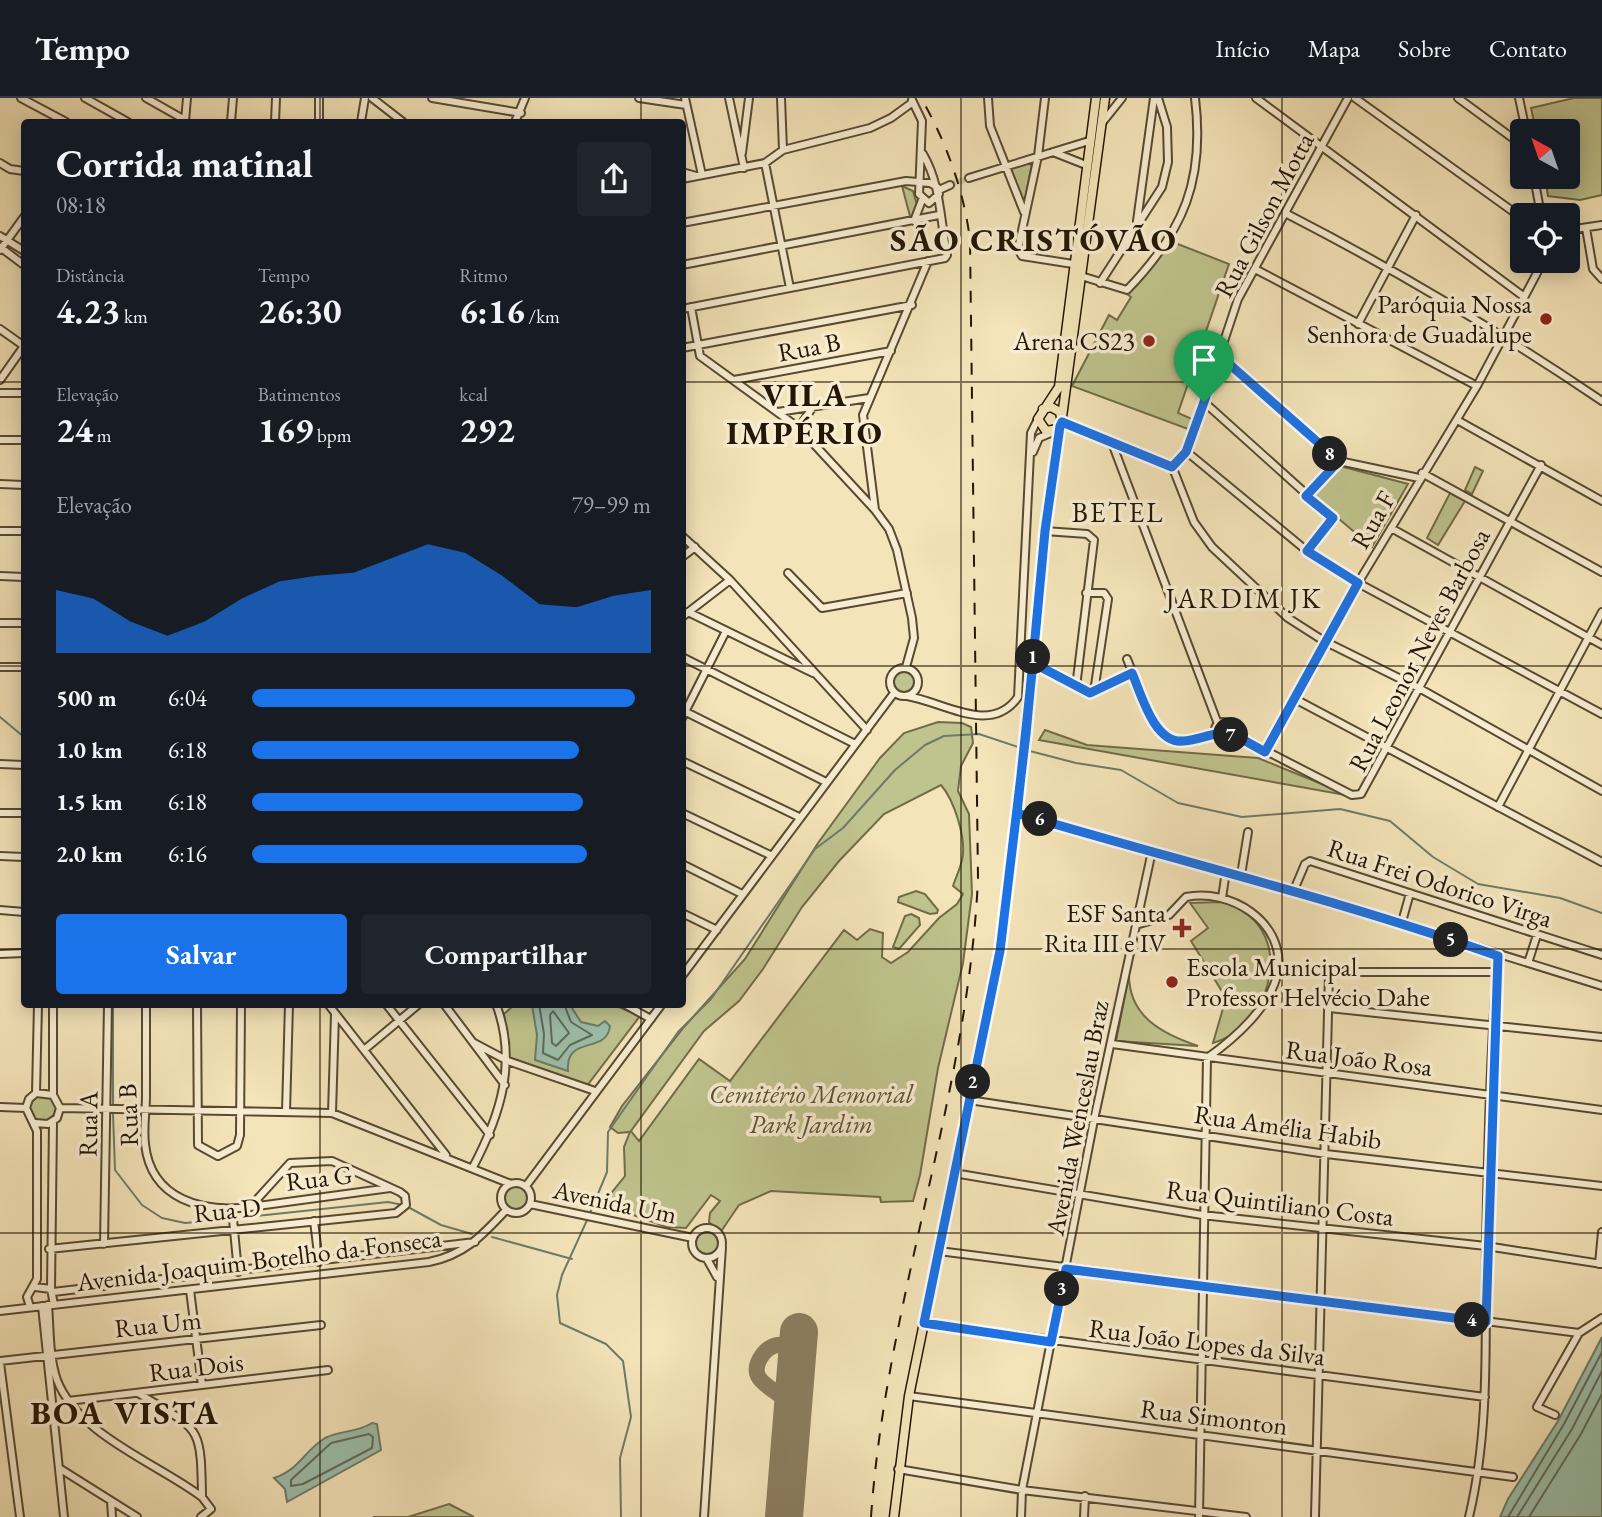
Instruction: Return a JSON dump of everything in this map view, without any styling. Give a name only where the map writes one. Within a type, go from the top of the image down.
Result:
[{"type":"main road","points":[[1057,426],[1046,431],[1039,422],[1043,409],[1059,387],[1082,164],[1096,98]]},
{"type":"main road","points":[[1057,448],[1057,426],[1105,98]]},
{"type":"main road","points":[[1087,142],[1100,143]]},
{"type":"main road","points":[[1082,164],[1096,166]]},
{"type":"main road","points":[[894,1517],[909,1396],[1000,951],[1026,734],[1045,531],[1057,448],[1056,408],[1043,409]]},
{"type":"street","points":[[22,98],[34,101],[61,119]]},
{"type":"street","points":[[85,98],[123,119]]},
{"type":"street","points":[[146,98],[182,119]]},
{"type":"street","points":[[185,119],[187,98]]},
{"type":"street","points":[[231,119],[233,98]]},
{"type":"street","points":[[275,119],[276,98]]},
{"type":"street","points":[[318,98],[319,119]]},
{"type":"street","points":[[362,119],[365,98]]},
{"type":"street","points":[[372,98],[399,119]]},
{"type":"street","points":[[432,98],[521,113]]},
{"type":"street","points":[[518,119],[525,98]]},
{"type":"street","points":[[639,98],[685,101],[700,176]]},
{"type":"street","points":[[729,98],[744,168]]},
{"type":"street","points":[[742,158],[749,98]]},
{"type":"street","points":[[780,98],[783,150]]},
{"type":"street","points":[[988,98],[990,125],[1024,212]]},
{"type":"street","points":[[1045,98],[1038,156],[1024,212],[1020,253],[1073,264]]},
{"type":"street","points":[[1102,122],[1122,98]]},
{"type":"street","points":[[1136,223],[1156,98]]},
{"type":"street","points":[[1100,283],[1136,223],[1162,187],[1168,162],[1167,127],[1156,98]]},
{"type":"street","points":[[1081,276],[1128,290],[1181,221],[1192,194],[1198,168],[1195,98]]},
{"type":"street","points":[[1256,98],[1523,296]]},
{"type":"street","name":"Rua Gilson Motta","points":[[1172,467],[1186,452],[1238,299],[1287,214],[1348,98]]},
{"type":"street","points":[[1355,98],[1510,209]]},
{"type":"street","points":[[1458,98],[1510,136]]},
{"type":"street","points":[[1519,98],[1523,119]]},
{"type":"street","points":[[686,178],[765,163],[783,150],[870,128],[891,118],[912,100],[922,121],[923,154],[920,165],[908,182]]},
{"type":"street","points":[[969,178],[1087,142]]},
{"type":"street","points":[[1053,152],[1082,164]]},
{"type":"street","points":[[686,308],[947,256],[939,215],[938,190],[923,154]]},
{"type":"street","points":[[0,163],[10,169],[21,171]]},
{"type":"street","points":[[765,163],[790,288]]},
{"type":"street","points":[[915,221],[924,201],[920,165]]},
{"type":"street","points":[[686,174],[700,176]]},
{"type":"street","points":[[686,222],[908,182],[938,190],[950,185]]},
{"type":"street","points":[[924,201],[935,201],[938,190]]},
{"type":"street","points":[[924,201],[939,215]]},
{"type":"street","points":[[1287,214],[1389,267],[1504,334],[1602,401]]},
{"type":"street","points":[[686,263],[939,215]]},
{"type":"street","points":[[1358,324],[1416,215]]},
{"type":"street","points":[[21,220],[4,238],[1,248],[21,263]]},
{"type":"street","points":[[1580,229],[1602,225]]},
{"type":"street","points":[[1586,228],[1593,269],[1602,279]]},
{"type":"street","points":[[4,238],[21,249]]},
{"type":"street","points":[[875,510],[863,415],[912,305],[928,261]]},
{"type":"street","points":[[1255,270],[1477,386]]},
{"type":"street","name":"Rua F","points":[[1265,752],[1324,641],[1477,386],[1535,273]]},
{"type":"street","points":[[686,347],[912,305]]},
{"type":"street","points":[[691,307],[696,346],[700,356],[799,428],[875,510],[889,529],[907,593],[914,638],[906,667]]},
{"type":"street","points":[[0,329],[21,344]]},
{"type":"street","points":[[0,380],[21,350]]},
{"type":"street","name":"Rua B","points":[[734,380],[891,351]]},
{"type":"street","points":[[1219,355],[1339,461],[1421,476],[1602,572]]},
{"type":"street","points":[[0,393],[21,393]]},
{"type":"street","points":[[777,413],[869,398]]},
{"type":"street","points":[[1204,402],[1333,518],[1307,551]]},
{"type":"street","points":[[799,428],[812,408]]},
{"type":"street","points":[[1457,420],[1602,501]]},
{"type":"street","points":[[894,693],[937,702],[967,714],[992,717],[1004,712],[1018,697],[1031,433],[1039,422]]},
{"type":"street","points":[[1032,454],[1037,440],[1057,426],[1112,443],[1172,467],[1194,522],[1212,547],[1288,618],[1324,641],[1419,688],[1602,790]]},
{"type":"street","points":[[0,440],[21,440]]},
{"type":"street","points":[[1112,443],[1218,724],[1216,734]]},
{"type":"street","points":[[1186,452],[1307,551],[1358,583],[1602,714]]},
{"type":"street","points":[[1306,496],[1339,461]]},
{"type":"street","name":"Rua Leonor Neves Barbosa","points":[[1265,752],[1357,795],[1366,790],[1541,466]]},
{"type":"street","points":[[0,484],[21,485]]},
{"type":"street","points":[[1391,528],[1602,645]]},
{"type":"street","points":[[0,530],[21,531]]},
{"type":"street","points":[[1045,531],[1091,537],[1094,540],[1076,687]]},
{"type":"street","points":[[686,539],[730,580],[867,730]]},
{"type":"street","points":[[686,554],[695,547]]},
{"type":"street","points":[[789,573],[822,608],[907,593]]},
{"type":"street","points":[[0,576],[21,577]]},
{"type":"street","points":[[686,613],[730,580]]},
{"type":"street","points":[[1086,593],[1104,593],[1108,599],[1094,692]]},
{"type":"street","points":[[1497,807],[1602,612]]},
{"type":"street","points":[[686,614],[818,676]]},
{"type":"street","points":[[0,623],[21,623]]},
{"type":"street","points":[[686,709],[726,631]]},
{"type":"street","points":[[686,659],[855,744]]},
{"type":"street","points":[[1127,659],[1153,720],[1170,739],[1181,742],[1216,734],[1225,739],[1231,733]]},
{"type":"street","points":[[1033,663],[1090,693],[1132,673]]},
{"type":"street","points":[[0,667],[21,667]]},
{"type":"street","points":[[894,693],[890,676],[897,669],[906,667],[916,674],[917,686],[937,702]]},
{"type":"street","points":[[907,695],[917,686]]},
{"type":"street","points":[[686,971],[770,855],[894,693]]},
{"type":"street","points":[[1295,699],[1602,862]]},
{"type":"street","points":[[686,714],[826,782]]},
{"type":"street","points":[[1218,724],[1228,723],[1231,733],[1265,752]]},
{"type":"street","points":[[686,763],[799,817]]},
{"type":"street","points":[[0,764],[21,765]]},
{"type":"street","points":[[0,813],[21,813]]},
{"type":"street","points":[[1017,813],[1294,890],[1402,922],[1498,956],[1602,986]]},
{"type":"street","points":[[686,815],[770,855]]},
{"type":"street","points":[[1241,875],[1248,832]]},
{"type":"street","name":"Avenida Wenceslau Braz","points":[[1021,1517],[1022,1490],[1036,1414],[1094,1120],[1152,851]]},
{"type":"street","points":[[0,856],[21,857]]},
{"type":"street","name":"Rua Frei Odorico Virga","points":[[1294,890],[1307,862],[1602,955]]},
{"type":"street","points":[[686,865],[742,894]]},
{"type":"street","points":[[1222,898],[1226,871]]},
{"type":"street","points":[[1402,922],[1410,893]]},
{"type":"street","points":[[1136,925],[1169,915],[1186,897],[1222,898],[1259,918],[1269,932],[1277,954],[1278,972],[1249,1024],[1207,1058],[1202,1215],[1204,1286],[1200,1514]]},
{"type":"street","points":[[0,911],[21,912]]},
{"type":"street","points":[[686,915],[717,930]]},
{"type":"street","points":[[1528,963],[1537,935]]},
{"type":"street","points":[[0,954],[21,953]]},
{"type":"street","points":[[1469,1517],[1480,1472],[1485,1396],[1486,1246],[1498,956]]},
{"type":"street","points":[[1278,972],[1497,972]]},
{"type":"street","points":[[1315,1517],[1318,1302],[1326,1154],[1329,974]]},
{"type":"street","points":[[36,1093],[38,1008]]},
{"type":"street","points":[[53,1008],[53,1094],[60,1108]]},
{"type":"street","name":"Rua A","points":[[104,1244],[108,1008]]},
{"type":"street","name":"Rua B","points":[[146,1008],[145,1142],[149,1162],[169,1191],[197,1206],[232,1209],[250,1207]]},
{"type":"street","points":[[197,1008],[198,1145],[218,1156],[237,1146],[241,1008]]},
{"type":"street","points":[[286,1112],[289,1008]]},
{"type":"street","points":[[331,1008],[447,1157]]},
{"type":"street","points":[[389,1008],[490,1135]]},
{"type":"street","points":[[364,1051],[414,1008]]},
{"type":"street","points":[[447,1008],[505,1085]]},
{"type":"street","points":[[473,1167],[490,1135],[505,1085],[508,1061],[497,1008]]},
{"type":"street","points":[[631,1008],[651,1019]]},
{"type":"street","points":[[526,1186],[659,1008]]},
{"type":"street","points":[[1329,1008],[1602,1037]]},
{"type":"street","points":[[332,1113],[335,1014]]},
{"type":"street","points":[[474,1043],[508,1061],[595,1091]]},
{"type":"street","name":"Rua João Rosa","points":[[1112,1044],[1602,1110]]},
{"type":"street","points":[[53,1094],[36,1093],[29,1099],[26,1108],[28,1117],[35,1123],[44,1125],[53,1122]]},
{"type":"street","name":"Rua Amélia Habib","points":[[969,1100],[1326,1154],[1602,1186]]},
{"type":"street","points":[[0,1107],[26,1108]]},
{"type":"street","points":[[60,1108],[332,1113],[511,1184],[526,1186]]},
{"type":"street","points":[[60,1108],[53,1122],[49,1233],[52,1290],[48,1305],[49,1356],[64,1517]]},
{"type":"street","points":[[35,1123],[35,1287]]},
{"type":"street","points":[[250,1207],[286,1167],[295,1162],[332,1161],[392,1188]]},
{"type":"street","name":"Rua Quintiliano Costa","points":[[954,1173],[1202,1215],[1486,1246],[1601,1264]]},
{"type":"street","points":[[511,1184],[504,1189],[501,1198],[506,1210],[519,1213],[530,1204],[531,1194],[526,1186]]},
{"type":"street","name":"Rua D","points":[[49,1249],[396,1213],[406,1205],[405,1196],[392,1188]]},
{"type":"street","name":"Rua G","points":[[250,1207],[392,1188]]},
{"type":"street","name":"Avenida Um","points":[[530,1204],[693,1237]]},
{"type":"street","points":[[232,1209],[238,1272]]},
{"type":"street","name":"Avenida Joaquim Botelho da Fonseca","points":[[48,1305],[450,1258],[475,1242],[506,1210]]},
{"type":"street","points":[[314,1221],[319,1262]]},
{"type":"street","points":[[704,1517],[717,1279],[722,1247],[721,1237],[709,1228],[699,1230],[691,1244],[696,1255],[708,1259],[717,1255],[722,1247]]},
{"type":"street","points":[[1601,1264],[1602,1232]]},
{"type":"street","points":[[37,1233],[49,1233]]},
{"type":"street","points":[[30,1307],[27,1297],[35,1287],[41,1285],[52,1290],[238,1272],[475,1242]]},
{"type":"street","points":[[939,1251],[1318,1302],[1579,1333]]},
{"type":"street","points":[[708,1259],[717,1279]]},
{"type":"street","points":[[190,1290],[202,1385]]},
{"type":"street","points":[[0,1311],[48,1305]]},
{"type":"street","points":[[1555,1415],[1537,1407],[1579,1333],[1602,1318]]},
{"type":"street","name":"Rua João Lopes da Silva","points":[[924,1323],[1051,1342],[1201,1358],[1485,1396]]},
{"type":"street","name":"Rua Um","points":[[0,1362],[321,1325]]},
{"type":"street","points":[[49,1356],[68,1401],[98,1430],[202,1497],[211,1509],[201,1517]]},
{"type":"street","points":[[0,1362],[20,1517]]},
{"type":"street","name":"Rua Dois","points":[[68,1401],[328,1370]]},
{"type":"street","points":[[138,1393],[195,1430],[200,1443],[202,1497]]},
{"type":"street","name":"Rua Simonton","points":[[909,1396],[1513,1477]]},
{"type":"street","points":[[59,1468],[137,1517]]},
{"type":"street","points":[[898,1469],[1022,1490],[1085,1496],[1200,1514],[1247,1517]]},
{"type":"street","points":[[1084,1517],[1085,1496]]},
{"type":"street","points":[[111,1501],[112,1517]]},
{"type":"green space","points":[[1574,98],[1602,98],[1602,195],[1580,200],[1548,196],[1547,189],[1580,189],[1580,119],[1533,119],[1531,108]]},
{"type":"green space","points":[[1033,158],[1024,205],[1009,168]]},
{"type":"green space","points":[[902,186],[913,191],[917,205],[911,220]]},
{"type":"green space","name":"Arena CS23","points":[[1170,241],[1229,264],[1178,413],[1192,419],[1188,429],[1072,386],[1109,315],[1117,320],[1131,297],[1127,294]]},
{"type":"green space","points":[[1340,466],[1408,484],[1372,547],[1312,496]]},
{"type":"green space","points":[[1475,467],[1483,471],[1472,494],[1465,490]]},
{"type":"green space","points":[[1450,493],[1465,501],[1438,545],[1427,538]]},
{"type":"green space","points":[[904,670],[915,677],[916,682],[909,693],[904,694],[893,687],[892,682],[899,671]]},
{"type":"green space","name":"Cemitério Memorial Park Jardim","points":[[938,722],[962,723],[971,727],[973,743],[961,766],[958,791],[969,814],[972,894],[963,963],[938,1068],[913,1201],[881,1202],[880,1197],[771,1191],[739,1205],[720,1233],[709,1222],[710,1213],[720,1201],[711,1195],[686,1228],[667,1227],[608,1206],[609,1196],[625,1176],[624,1147],[630,1132],[618,1133],[610,1127],[622,1106],[684,1027],[745,959],[818,843],[880,758],[904,733]],"holes":[[[941,785],[958,820],[963,842],[962,860],[953,886],[963,894],[957,904],[939,918],[908,952],[891,963],[882,957],[883,933],[870,929],[857,940],[844,930],[730,1081],[699,1059],[639,1141],[631,1131],[704,1031],[739,1001],[763,969],[802,907],[839,861],[884,814]]]},
{"type":"green space","points":[[1045,730],[1087,745],[1258,758],[1351,796],[1039,740]]},
{"type":"green space","points":[[916,891],[925,894],[938,910],[937,913],[930,914],[898,902],[899,897]]},
{"type":"green space","points":[[1221,902],[1245,913],[1261,929],[1269,950],[1270,972],[1264,995],[1252,1016],[1235,1032],[1213,1043],[1226,998],[1191,941],[1208,928],[1190,903]]},
{"type":"green space","points":[[911,914],[919,918],[920,925],[899,949],[893,947],[905,916]]},
{"type":"green space","points":[[1129,975],[1135,1002],[1150,1022],[1172,1036],[1198,1046],[1116,1041]]},
{"type":"green space","points":[[511,1008],[621,1008],[640,1016],[586,1087],[509,1060],[504,1014]]},
{"type":"green space","points":[[43,1095],[52,1099],[56,1108],[52,1117],[43,1121],[34,1117],[30,1108],[34,1099]]},
{"type":"green space","points":[[516,1185],[525,1189],[529,1198],[525,1207],[516,1211],[507,1207],[503,1198],[507,1189]]},
{"type":"green space","points":[[707,1230],[716,1234],[720,1243],[716,1252],[707,1256],[698,1252],[694,1243],[698,1234]]},
{"type":"green space","points":[[449,1504],[474,1517],[408,1517]]},
{"type":"water","points":[[532,1008],[572,1008],[581,1022],[598,1026],[605,1021],[610,1026],[602,1040],[573,1052],[568,1071],[535,1060],[537,1035]]},
{"type":"water","points":[[1602,1337],[1602,1517],[1500,1517],[1508,1499],[1558,1421]]},
{"type":"water","points":[[372,1423],[377,1424],[381,1450],[287,1502],[285,1489],[274,1478],[290,1470],[325,1438]]},
{"type":"waterway","points":[[0,717],[21,734]]},
{"type":"waterway","points":[[590,1213],[607,1172],[608,1132],[678,1032],[711,999],[815,849],[843,828],[895,770],[925,745],[944,736],[979,734],[1021,748]]},
{"type":"waterway","points":[[1026,750],[1076,763],[1121,770],[1178,803],[1242,817],[1340,809],[1390,821],[1433,857],[1478,884],[1560,898],[1602,913]]},
{"type":"waterway","points":[[113,1008],[113,1104]]},
{"type":"waterway","points":[[113,1114],[115,1170],[142,1205],[162,1218],[185,1223],[228,1219]]},
{"type":"waterway","points":[[237,1218],[388,1202],[403,1205]]},
{"type":"waterway","points":[[408,1207],[441,1225],[472,1234]]},
{"type":"waterway","points":[[588,1218],[562,1275],[557,1295],[560,1323],[606,1344],[623,1361],[631,1417],[620,1458],[621,1517]]},
{"type":"waterway","points":[[492,1237],[572,1259]]},
{"type":"taxiway","points":[[792,1417],[786,1401],[763,1382],[757,1371],[758,1363],[770,1347],[783,1344],[798,1346]]},
{"type":"runway","points":[[784,1517],[799,1332]]},
{"type":"tunnel","points":[[950,185],[969,178]]},
{"type":"railway","points":[[871,1517],[879,1436],[893,1357],[959,1039],[971,960],[978,879],[970,240],[953,167],[921,98]]},
{"type":"place","name":"Paróquia Nossa Senhora de Guadalupe","points":[[1546,319]]},
{"type":"place","name":"Arena CS23","points":[[1149,341]]},
{"type":"place","name":"ESF Santa Rita III e IV","points":[[1182,928]]},
{"type":"place","name":"Escola Municipal Professor Helvécio Dahe","points":[[1172,982]]},
{"type":"district","name":"SÃO CRISTÓVÃO","points":[[1034,239]]},
{"type":"district","name":"VILA IMPÉRIO","points":[[805,413]]},
{"type":"district","name":"BETEL","points":[[1118,512]]},
{"type":"district","name":"JARDIM JK","points":[[1244,598]]},
{"type":"district","name":"BOA VISTA","points":[[125,1412]]},
{"type":"route","points":[[1204,402],[1186,452],[1181,461],[1172,467],[1062,422],[1060,426],[1045,531],[1026,734],[1000,951],[924,1323],[1051,1342],[1066,1269],[1486,1322],[1486,1246],[1498,956],[1402,922],[1017,813],[1026,734],[1033,663],[1090,693],[1132,673],[1153,720],[1170,739],[1181,742],[1216,734],[1225,739],[1231,733],[1265,752],[1358,583],[1307,551],[1333,518],[1306,496],[1339,461],[1219,355],[1204,402]]}]
